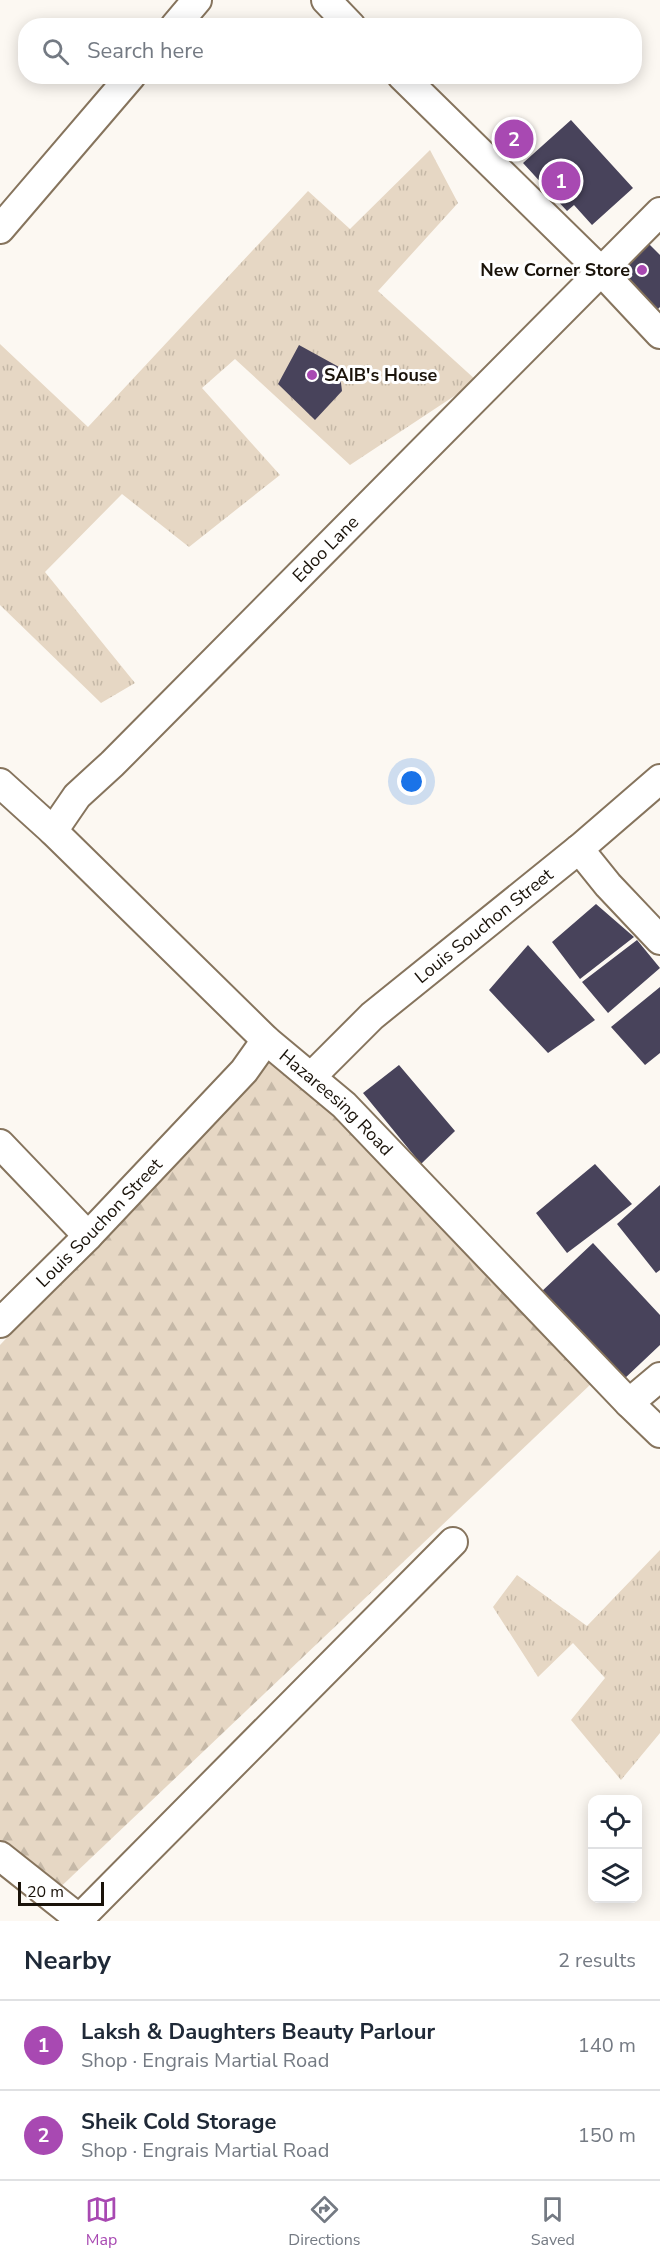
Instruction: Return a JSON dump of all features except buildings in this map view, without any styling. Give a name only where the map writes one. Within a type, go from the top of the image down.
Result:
[{"type":"street","points":[[182,18],[197,0]]},
{"type":"street","points":[[326,0],[343,18]]},
{"type":"street","points":[[0,229],[124,84]]},
{"type":"street","points":[[410,84],[602,271],[660,334]]},
{"type":"street","name":"Edoo Lane","points":[[53,831],[77,796],[153,723],[660,212]]},
{"type":"street","name":"Louis Souchon Street","points":[[311,1077],[372,1016],[579,849],[660,779]]},
{"type":"street","name":"Hazareesing Road","points":[[0,783],[53,831],[266,1040],[344,1105],[660,1433]]},
{"type":"street","points":[[579,849],[608,885],[660,940]]},
{"type":"street","name":"Louis Souchon Street","points":[[0,1323],[88,1236],[244,1071],[266,1040]]},
{"type":"street","points":[[0,1144],[88,1236]]},
{"type":"street","points":[[629,1403],[660,1377]]},
{"type":"street","points":[[0,1856],[80,1920],[453,1542]]},
{"type":"green space","points":[[430,150],[458,203],[378,291],[477,381],[350,465],[235,359],[202,388],[280,475],[189,547],[122,494],[45,572],[135,683],[101,703],[0,605],[0,344],[88,427],[308,191],[350,229]]},
{"type":"green space","points":[[277,1049],[592,1383],[51,1896],[0,1850],[0,1345]]},
{"type":"green space","points":[[660,1550],[660,1733],[621,1780],[571,1720],[605,1678],[573,1643],[538,1677],[493,1607],[517,1575],[587,1626]]},
{"type":"place","name":"Sheik Cold Storage","points":[[514,139]]},
{"type":"place","name":"Laksh & Daughters Beauty Parlour","points":[[561,181]]},
{"type":"place","name":"New Corner Store","points":[[642,270]]},
{"type":"place","name":"SAIB's House","points":[[312,375]]}]
